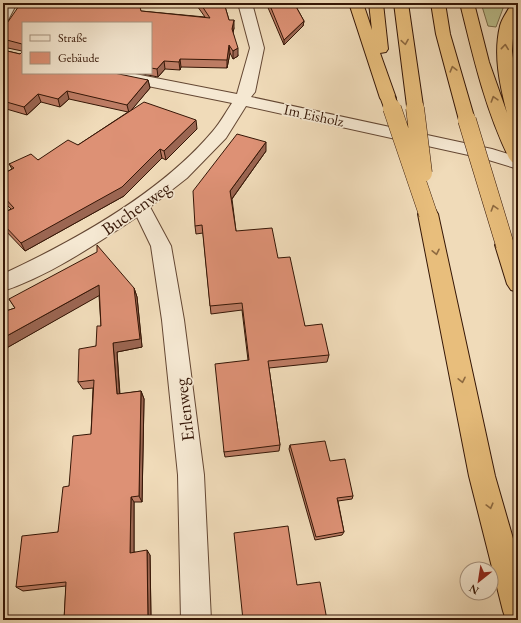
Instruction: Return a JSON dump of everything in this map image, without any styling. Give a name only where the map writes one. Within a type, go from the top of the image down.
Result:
[{"type":"highway","points":[[356,3],[428,214]]},
{"type":"highway","points":[[376,3],[388,98]]},
{"type":"highway","points":[[401,3],[428,214],[482,476],[518,612]]},
{"type":"highway","points":[[438,3],[443,34],[467,120],[518,284]]},
{"type":"highway","points":[[467,3],[476,37],[512,131],[518,158]]},
{"type":"highway","points":[[512,131],[510,98],[504,57],[508,25],[518,4]]},
{"type":"street","points":[[3,17],[10,3]]},
{"type":"street","name":"Buchenweg","points":[[3,283],[86,242],[141,207],[178,178],[213,142],[244,100],[255,66],[256,40],[250,11],[245,3]]},
{"type":"street","name":"Im Eisholz","points":[[113,74],[244,100],[486,154],[518,163]]},
{"type":"street","name":"Erlenweg","points":[[141,207],[161,246],[173,320],[191,475],[196,620]]},
{"type":"green space","points":[[481,3],[505,3],[496,27],[488,26]]},
{"type":"building","points":[[21,3],[139,3],[141,11],[210,18],[200,3],[224,3],[229,20],[234,20],[232,29],[238,48],[233,51],[229,45],[227,60],[180,59],[179,62],[164,61],[157,69],[152,68],[152,22],[22,22],[22,44],[3,39],[3,29]]},
{"type":"building","points":[[269,3],[294,3],[304,21],[284,40]]},
{"type":"building","points":[[3,50],[20,54],[22,52],[22,74],[119,74],[148,80],[127,105],[67,91],[58,99],[38,94],[24,107],[3,101]]},
{"type":"building","points":[[144,102],[196,120],[164,151],[160,149],[122,187],[21,243],[3,224],[3,213],[14,208],[3,196],[3,174],[14,168],[9,164],[31,154],[38,160],[68,140],[78,145]]},
{"type":"building","points":[[237,134],[266,142],[230,191],[236,231],[272,228],[278,258],[290,257],[305,326],[322,324],[329,355],[268,361],[280,445],[224,452],[215,364],[249,360],[242,303],[210,306],[202,225],[195,226],[193,191]]},
{"type":"building","points":[[97,245],[134,288],[140,339],[113,343],[117,394],[141,391],[139,496],[131,497],[130,553],[147,550],[148,620],[64,620],[66,582],[16,587],[22,536],[58,532],[63,487],[69,486],[73,436],[91,434],[94,380],[78,382],[79,349],[96,346],[97,326],[101,326],[99,285],[3,338],[3,312],[15,308],[9,299],[97,252]]},
{"type":"building","points":[[325,441],[330,461],[345,459],[353,496],[337,498],[344,532],[316,537],[290,445]]},
{"type":"building","points":[[288,526],[297,585],[320,582],[327,620],[243,620],[234,533]]}]
